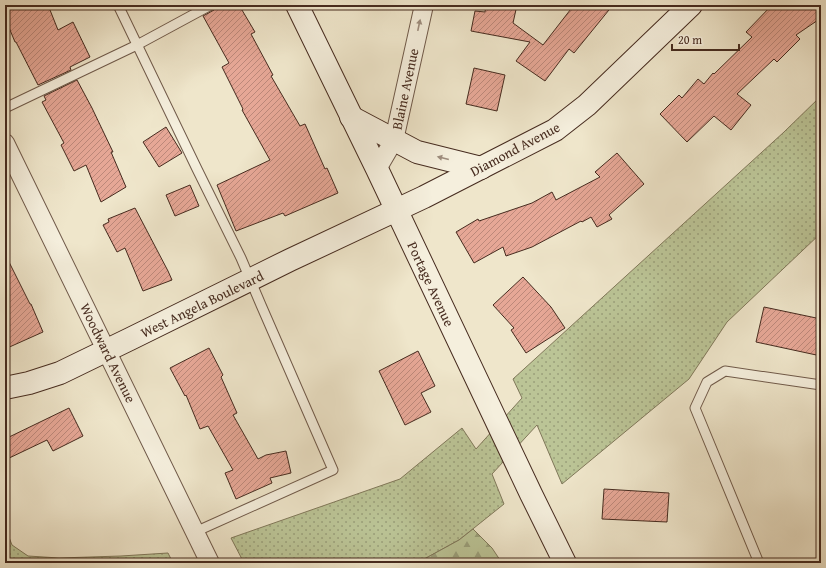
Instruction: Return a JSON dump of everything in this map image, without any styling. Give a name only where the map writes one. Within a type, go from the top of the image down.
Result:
[{"type":"street","name":"Portage Avenue","points":[[298,5],[527,487],[565,563]]},
{"type":"street","name":"Blaine Avenue","points":[[377,169],[394,140],[424,5]]},
{"type":"street","name":"Diamond Avenue","points":[[396,210],[554,130],[587,105],[691,5]]},
{"type":"street","points":[[351,117],[417,152],[481,168]]},
{"type":"street","name":"Woodward Avenue","points":[[5,143],[210,563]]},
{"type":"street","name":"West Angela Boulevard","points":[[5,388],[29,383],[60,373],[396,210]]},
{"type":"lane","points":[[118,5],[241,258],[333,470],[195,532]]},
{"type":"lane","points":[[5,108],[137,45],[211,5]]},
{"type":"lane","points":[[759,563],[695,408],[707,382],[725,371],[821,385]]},
{"type":"green space","points":[[821,96],[821,233],[727,322],[689,379],[562,484],[537,425],[492,474],[504,504],[459,540],[417,563],[244,563],[231,538],[400,479],[462,428],[476,449],[522,398],[513,379],[784,132]]},
{"type":"green space","points":[[5,527],[12,545],[28,556],[59,558],[168,553],[173,563],[5,563]]},
{"type":"green space","points":[[473,529],[492,548],[502,563],[417,563],[459,540]]},
{"type":"building","points":[[18,5],[48,5],[58,30],[73,22],[90,57],[70,67],[71,70],[38,85],[15,42],[5,18],[5,10]]},
{"type":"building","points":[[217,5],[239,5],[255,32],[251,34],[273,75],[271,76],[300,126],[305,124],[325,169],[327,168],[338,193],[285,216],[283,213],[236,231],[217,185],[270,160],[242,110],[243,109],[222,67],[229,63],[203,16],[214,10]]},
{"type":"building","points":[[486,5],[517,5],[513,23],[543,45],[574,5],[613,5],[574,53],[569,49],[545,81],[516,61],[530,42],[471,31],[475,11],[485,12]]},
{"type":"building","points":[[772,5],[821,5],[821,18],[796,35],[800,39],[777,62],[774,59],[737,94],[751,105],[731,130],[714,116],[687,142],[660,114],[679,95],[682,98],[698,79],[704,84],[713,73],[714,74],[752,37],[746,32]]},
{"type":"building","points":[[474,68],[505,75],[497,111],[466,104]]},
{"type":"building","points":[[77,80],[113,152],[111,152],[126,187],[101,202],[86,165],[74,171],[61,145],[64,143],[42,102],[46,100],[44,96]]},
{"type":"building","points":[[166,127],[182,153],[159,167],[143,142]]},
{"type":"building","points":[[617,153],[644,184],[609,215],[612,219],[597,227],[591,217],[532,247],[506,256],[503,247],[474,263],[456,232],[478,219],[479,221],[532,203],[552,192],[556,200],[600,177],[595,172]]},
{"type":"building","points":[[190,185],[199,206],[175,216],[166,195]]},
{"type":"building","points":[[135,208],[172,280],[143,291],[125,248],[117,252],[103,225],[109,222],[108,219]]},
{"type":"building","points":[[5,254],[31,304],[43,332],[5,349]]},
{"type":"building","points":[[523,277],[551,307],[565,328],[526,353],[511,330],[514,328],[493,305]]},
{"type":"building","points":[[764,307],[821,319],[821,356],[756,342]]},
{"type":"building","points":[[209,348],[223,375],[221,377],[237,413],[233,415],[258,459],[266,455],[286,451],[291,473],[270,478],[272,483],[236,499],[225,473],[233,470],[208,426],[200,429],[186,395],[185,396],[170,368]]},
{"type":"building","points":[[418,351],[435,386],[421,393],[431,412],[405,425],[379,371]]},
{"type":"building","points":[[69,408],[83,436],[53,451],[47,440],[5,460],[5,439]]},
{"type":"building","points":[[604,489],[669,493],[667,522],[602,519]]}]
